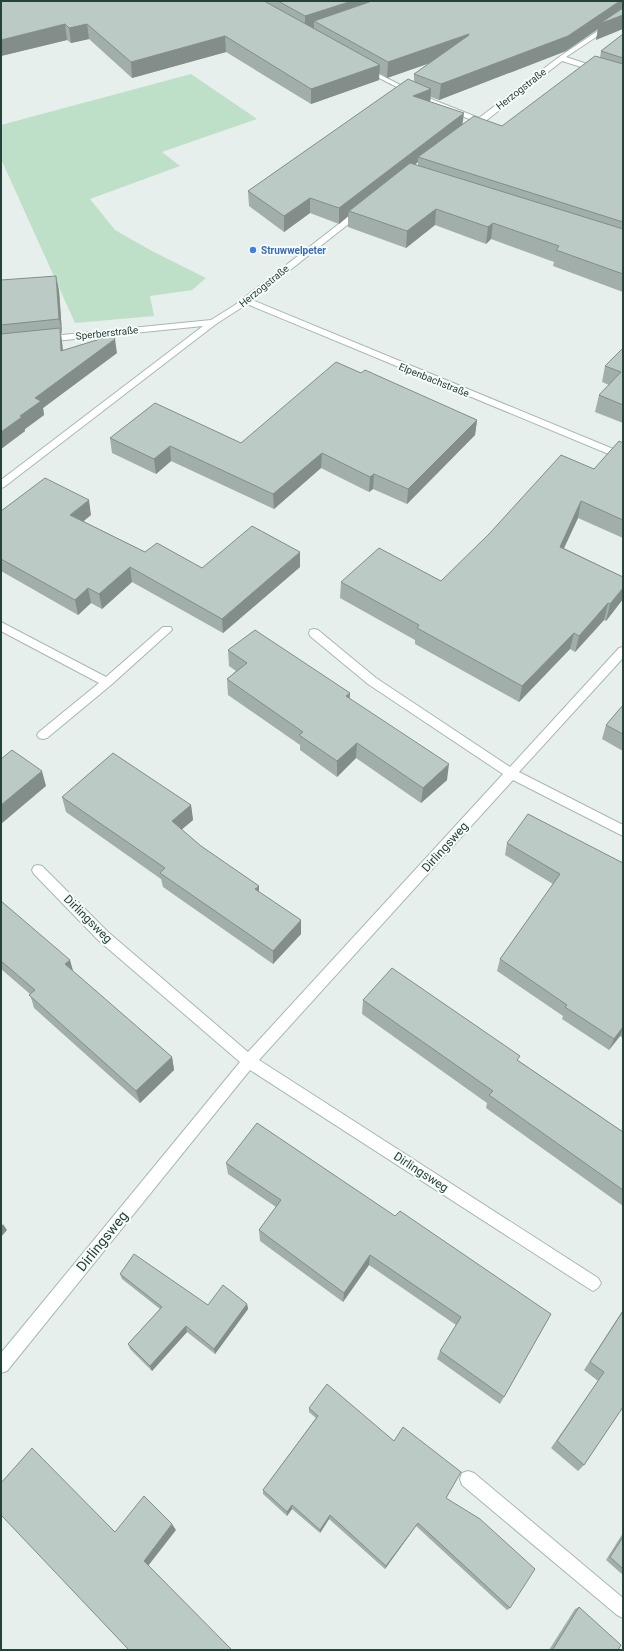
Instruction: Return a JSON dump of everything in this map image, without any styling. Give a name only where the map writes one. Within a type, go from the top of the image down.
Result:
[{"type":"street","name":"Herzogstraße","points":[[462,134],[562,58],[623,16]]},
{"type":"street","points":[[562,58],[623,78]]},
{"type":"street","points":[[359,65],[414,94],[480,121]]},
{"type":"street","name":"Herzogstraße","points":[[1,485],[213,322],[246,301],[364,208]]},
{"type":"street","name":"Elpenbachstraße","points":[[246,301],[621,454]]},
{"type":"street","name":"Sperberstraße","points":[[32,341],[213,322]]},
{"type":"street","points":[[1,626],[108,682]]},
{"type":"street","points":[[43,735],[108,682],[167,630]]},
{"type":"street","points":[[314,633],[372,681],[512,774],[623,831]]},
{"type":"street","name":"Dirlingsweg","points":[[1,1365],[249,1061],[623,651]]},
{"type":"street","name":"Dirlingsweg","points":[[38,870],[104,936],[249,1061],[593,1282]]},
{"type":"street","points":[[468,1479],[623,1609]]},
{"type":"green space","points":[[191,74],[257,119],[162,152],[180,166],[90,199],[115,230],[152,251],[206,278],[192,290],[150,296],[154,316],[75,323],[1,159],[1,125]]},
{"type":"building","points":[[1,1],[264,1],[380,65],[311,89],[225,36],[131,62],[87,24],[69,28],[65,24],[1,40]]},
{"type":"building","points":[[278,1],[352,1],[305,16]]},
{"type":"building","points":[[372,1],[620,1],[568,36],[441,84],[414,74],[469,34],[388,62],[314,21]]},
{"type":"building","points":[[623,8],[623,15],[599,24]]},
{"type":"building","points":[[623,34],[623,58],[601,51]]},
{"type":"building","points":[[595,56],[623,64],[623,222],[418,157],[474,116],[502,126]]},
{"type":"building","points":[[408,79],[431,89],[413,96],[464,113],[339,208],[310,198],[284,216],[248,191]]},
{"type":"building","points":[[410,163],[623,229],[623,274],[556,250],[559,246],[493,223],[488,227],[436,209],[407,231],[349,211]]},
{"type":"building","points":[[56,276],[59,319],[1,325],[1,280]]},
{"type":"building","points":[[60,328],[61,351],[113,335],[115,339],[35,398],[41,401],[1,432],[1,334]]},
{"type":"building","points":[[623,348],[623,405],[599,395],[621,372],[605,366]]},
{"type":"building","points":[[336,362],[361,373],[365,370],[477,420],[408,489],[374,474],[370,477],[322,453],[273,494],[170,446],[154,459],[110,438],[155,403],[241,443]]},
{"type":"building","points":[[619,441],[623,443],[623,520],[581,501],[560,547],[623,577],[623,588],[610,604],[608,603],[579,636],[574,633],[522,686],[417,628],[419,625],[341,582],[379,548],[441,581],[489,534],[561,455],[594,469]]},
{"type":"building","points":[[45,478],[89,500],[70,515],[145,552],[157,543],[202,568],[252,526],[300,552],[222,619],[130,567],[99,594],[88,588],[75,600],[1,559],[1,511]]},
{"type":"building","points":[[255,630],[350,693],[346,696],[449,764],[423,788],[357,743],[337,761],[299,735],[303,732],[227,679],[247,663],[228,650]]},
{"type":"building","points":[[623,705],[623,734],[606,725]]},
{"type":"building","points":[[12,750],[42,771],[1,805],[1,759]]},
{"type":"building","points":[[113,753],[191,805],[172,821],[201,846],[259,886],[255,889],[301,920],[273,951],[160,873],[165,868],[62,797]]},
{"type":"building","points":[[528,814],[623,863],[623,1027],[614,1039],[565,1007],[567,1005],[500,959],[560,874],[507,843]]},
{"type":"building","points":[[1,901],[70,960],[65,964],[172,1057],[136,1091],[29,995],[35,990],[1,961]]},
{"type":"building","points":[[392,968],[520,1056],[517,1060],[623,1132],[623,1190],[489,1095],[493,1091],[363,1000]]},
{"type":"building","points":[[257,1123],[395,1216],[400,1211],[551,1314],[504,1397],[440,1351],[461,1317],[370,1255],[344,1293],[259,1230],[281,1200],[226,1163]]},
{"type":"building","points":[[134,1254],[208,1305],[223,1285],[247,1304],[214,1349],[186,1326],[150,1366],[128,1344],[162,1307],[120,1274]]},
{"type":"building","points":[[623,1311],[623,1407],[584,1465],[557,1441],[604,1372],[590,1362]]},
{"type":"building","points":[[327,1384],[394,1441],[403,1427],[461,1472],[446,1498],[480,1519],[535,1569],[510,1608],[418,1523],[386,1566],[330,1515],[320,1530],[292,1505],[287,1512],[263,1490],[318,1416],[309,1408]]},
{"type":"building","points":[[32,1448],[115,1532],[144,1496],[172,1524],[144,1561],[232,1650],[129,1650],[1,1515],[1,1483]]},
{"type":"building","points":[[623,1537],[623,1569],[610,1557]]},
{"type":"building","points":[[579,1607],[621,1645],[618,1650],[553,1649]]},
{"type":"place","name":"Struwwelpeter","points":[[253,250]]}]
